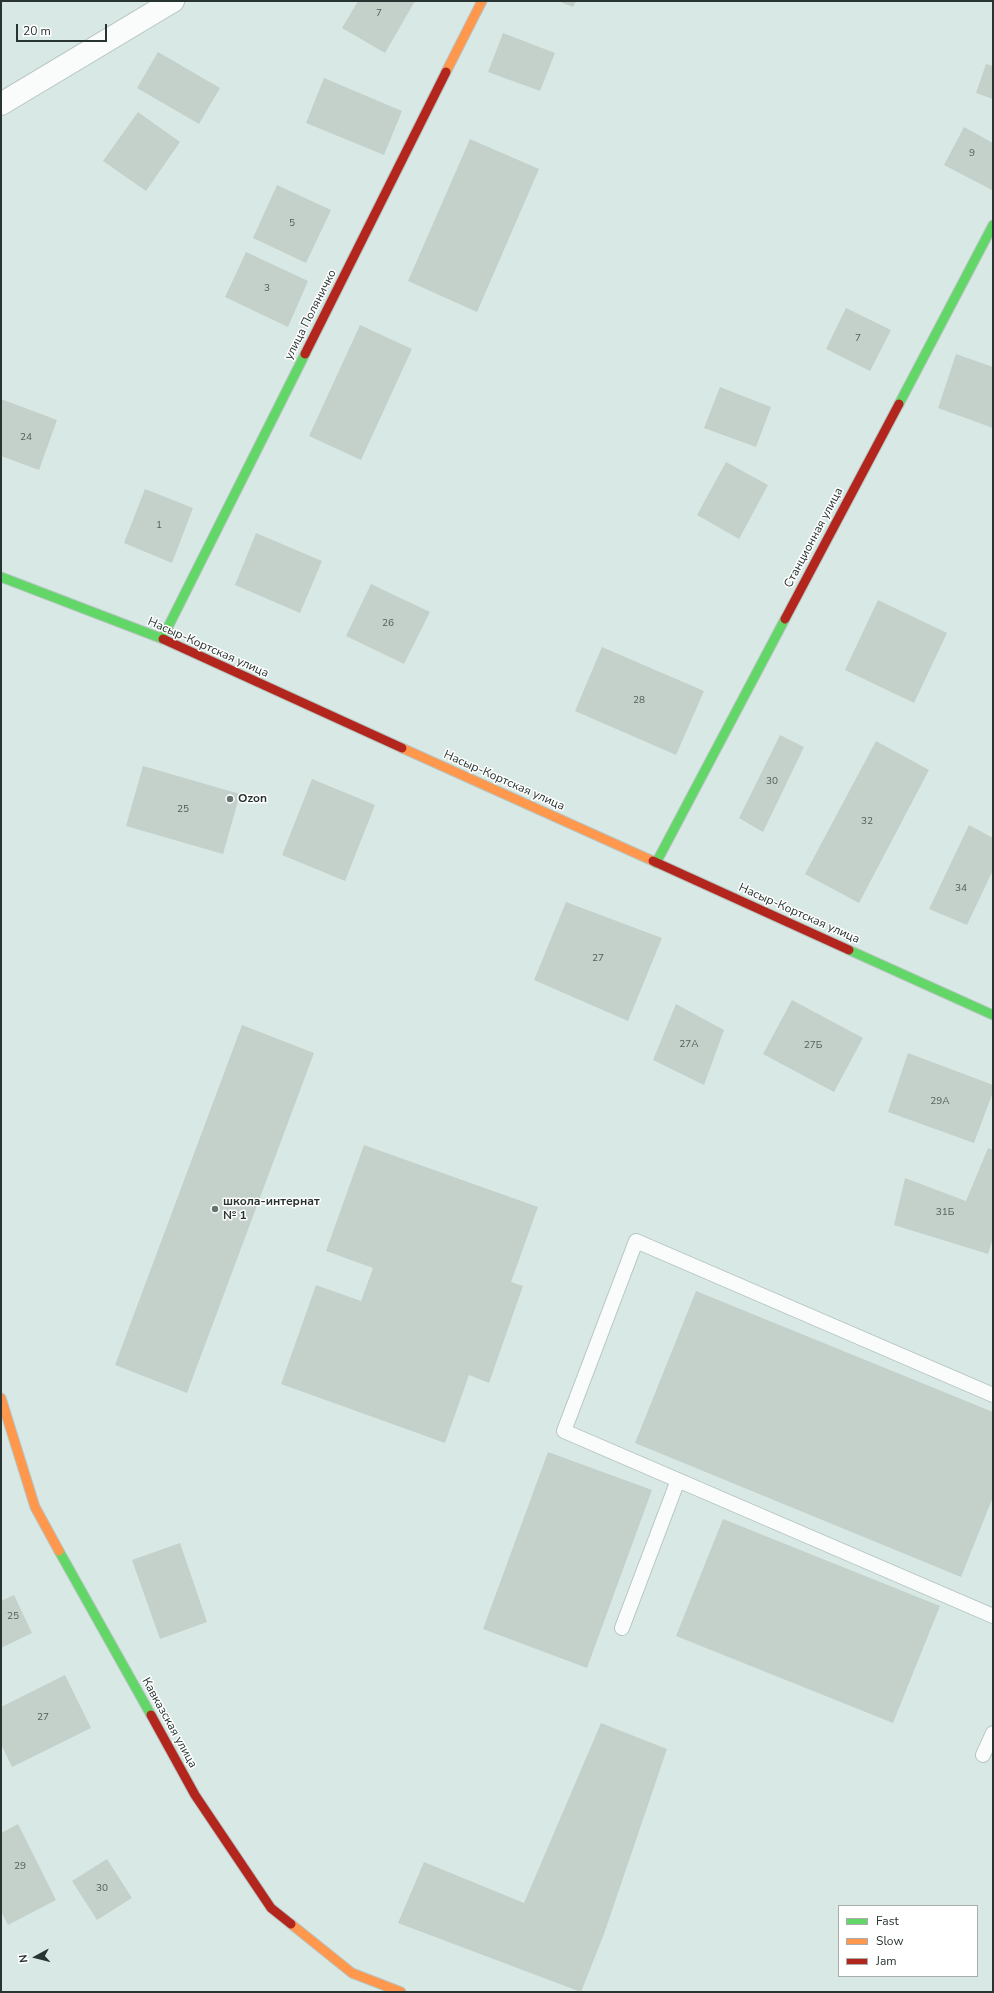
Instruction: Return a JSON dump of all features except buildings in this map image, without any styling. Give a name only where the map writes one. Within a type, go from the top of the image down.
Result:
[{"type":"street","points":[[1,104],[173,1]]},
{"type":"street","name":"улица Поляничко","points":[[162,639],[482,1]]},
{"type":"street","name":"Станционная улица","points":[[656,862],[993,225]]},
{"type":"street","name":"Насыр-Кортская улица","points":[[1,577],[162,639],[993,1014]]},
{"type":"street","name":"Кавказская улица","points":[[1,1398],[35,1507],[195,1795],[270,1908],[352,1973],[401,1992]]},
{"type":"lane","points":[[993,1395],[636,1241],[564,1431],[993,1616]]},
{"type":"lane","points":[[622,1628],[678,1480]]},
{"type":"lane","points":[[983,1756],[993,1733]]},
{"type":"traffic: fast","points":[[899,404],[993,225]]},
{"type":"traffic: fast","points":[[162,639],[305,354]]},
{"type":"traffic: fast","points":[[1,577],[163,639]]},
{"type":"traffic: fast","points":[[656,863],[785,619]]},
{"type":"traffic: fast","points":[[849,950],[993,1015]]},
{"type":"traffic: fast","points":[[59,1551],[151,1715]]},
{"type":"traffic: slow","points":[[446,72],[482,1]]},
{"type":"traffic: slow","points":[[402,748],[653,861]]},
{"type":"traffic: slow","points":[[1,1398],[35,1507],[59,1551]]},
{"type":"traffic: slow","points":[[291,1924],[352,1973],[401,1992]]},
{"type":"traffic: jam","points":[[305,354],[446,72]]},
{"type":"traffic: jam","points":[[785,619],[899,404]]},
{"type":"traffic: jam","points":[[163,639],[402,748]]},
{"type":"traffic: jam","points":[[653,861],[849,950]]},
{"type":"traffic: jam","points":[[151,1715],[195,1795],[271,1908],[291,1924]]},
{"type":"place","name":"Ozon","points":[[230,799]]},
{"type":"place","name":"школа-интернат № 1","points":[[215,1209]]}]
